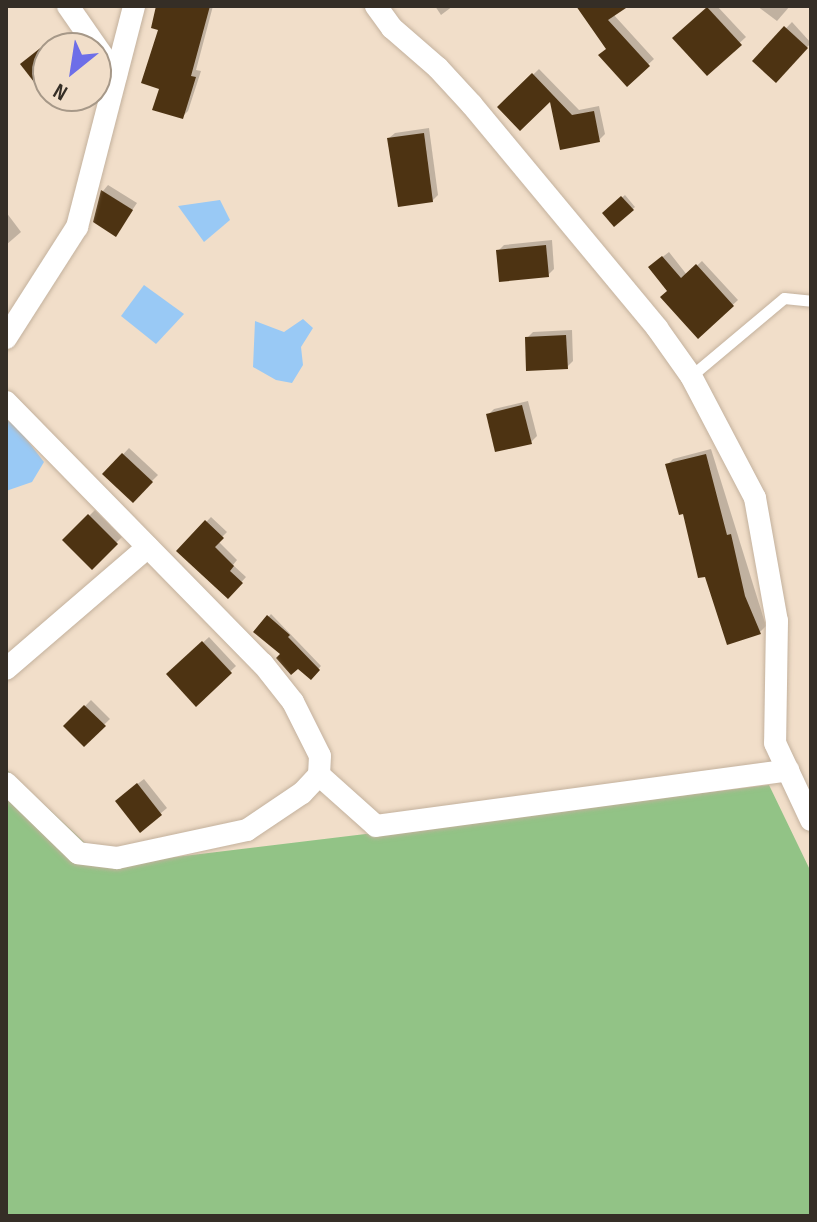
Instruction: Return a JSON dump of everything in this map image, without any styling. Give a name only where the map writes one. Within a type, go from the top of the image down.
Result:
[{"type":"street","points":[[68,6],[116,75]]},
{"type":"street","points":[[7,333],[77,227],[134,6]]},
{"type":"street","points":[[376,6],[392,28],[438,68],[472,105],[657,328],[691,376],[755,498],[777,621],[775,743],[811,820]]},
{"type":"street","points":[[6,402],[263,664],[293,702],[320,756],[319,775],[302,793],[247,830],[117,858],[78,853],[6,783]]},
{"type":"street","points":[[6,669],[148,547]]},
{"type":"street","points":[[319,775],[376,826],[788,770]]},
{"type":"lane","points":[[691,376],[784,298],[811,301]]},
{"type":"green space","points":[[6,769],[109,865],[769,785],[811,872],[811,1216],[6,1216]]},
{"type":"water","points":[[220,200],[230,220],[204,242],[178,206]]},
{"type":"water","points":[[144,285],[184,314],[156,344],[121,316]]},
{"type":"water","points":[[303,319],[313,328],[301,347],[303,365],[292,383],[276,380],[253,367],[255,321],[284,332]]},
{"type":"water","points":[[6,419],[17,427],[44,462],[32,482],[6,491]]},
{"type":"building","points":[[156,6],[210,6],[191,76],[196,77],[183,119],[152,110],[159,89],[141,83],[158,30],[151,28]]},
{"type":"building","points":[[576,6],[629,6],[608,20],[650,66],[627,87],[598,55],[606,49]]},
{"type":"building","points":[[707,7],[742,45],[707,76],[672,38]]},
{"type":"building","points":[[784,26],[808,48],[776,83],[752,61]]},
{"type":"building","points":[[32,55],[32,79],[20,64]]},
{"type":"building","points":[[532,73],[572,115],[594,111],[600,142],[560,150],[550,102],[520,131],[497,107]]},
{"type":"building","points":[[424,133],[433,202],[398,207],[387,138]]},
{"type":"building","points":[[101,190],[133,210],[116,237],[93,222]]},
{"type":"building","points":[[621,196],[634,210],[614,227],[602,213]]},
{"type":"building","points":[[546,245],[549,277],[499,282],[496,250]]},
{"type":"building","points":[[662,256],[681,278],[696,264],[734,306],[698,339],[660,297],[667,291],[648,267]]},
{"type":"building","points":[[566,335],[568,369],[526,371],[525,337]]},
{"type":"building","points":[[522,405],[532,444],[495,452],[486,414]]},
{"type":"building","points":[[122,453],[153,482],[133,503],[102,474]]},
{"type":"building","points":[[706,454],[727,535],[731,534],[745,596],[761,634],[727,645],[705,577],[698,578],[683,514],[679,515],[665,464]]},
{"type":"building","points":[[88,514],[118,544],[92,570],[62,540]]},
{"type":"building","points":[[205,520],[224,538],[215,547],[234,566],[230,571],[243,583],[228,599],[176,551]]},
{"type":"building","points":[[267,615],[290,635],[288,637],[320,670],[311,680],[298,669],[291,675],[276,658],[280,654],[253,632]]},
{"type":"building","points":[[202,641],[232,673],[196,707],[166,674]]},
{"type":"building","points":[[84,705],[106,726],[84,747],[63,726]]},
{"type":"building","points":[[137,783],[162,815],[140,833],[115,801]]}]
